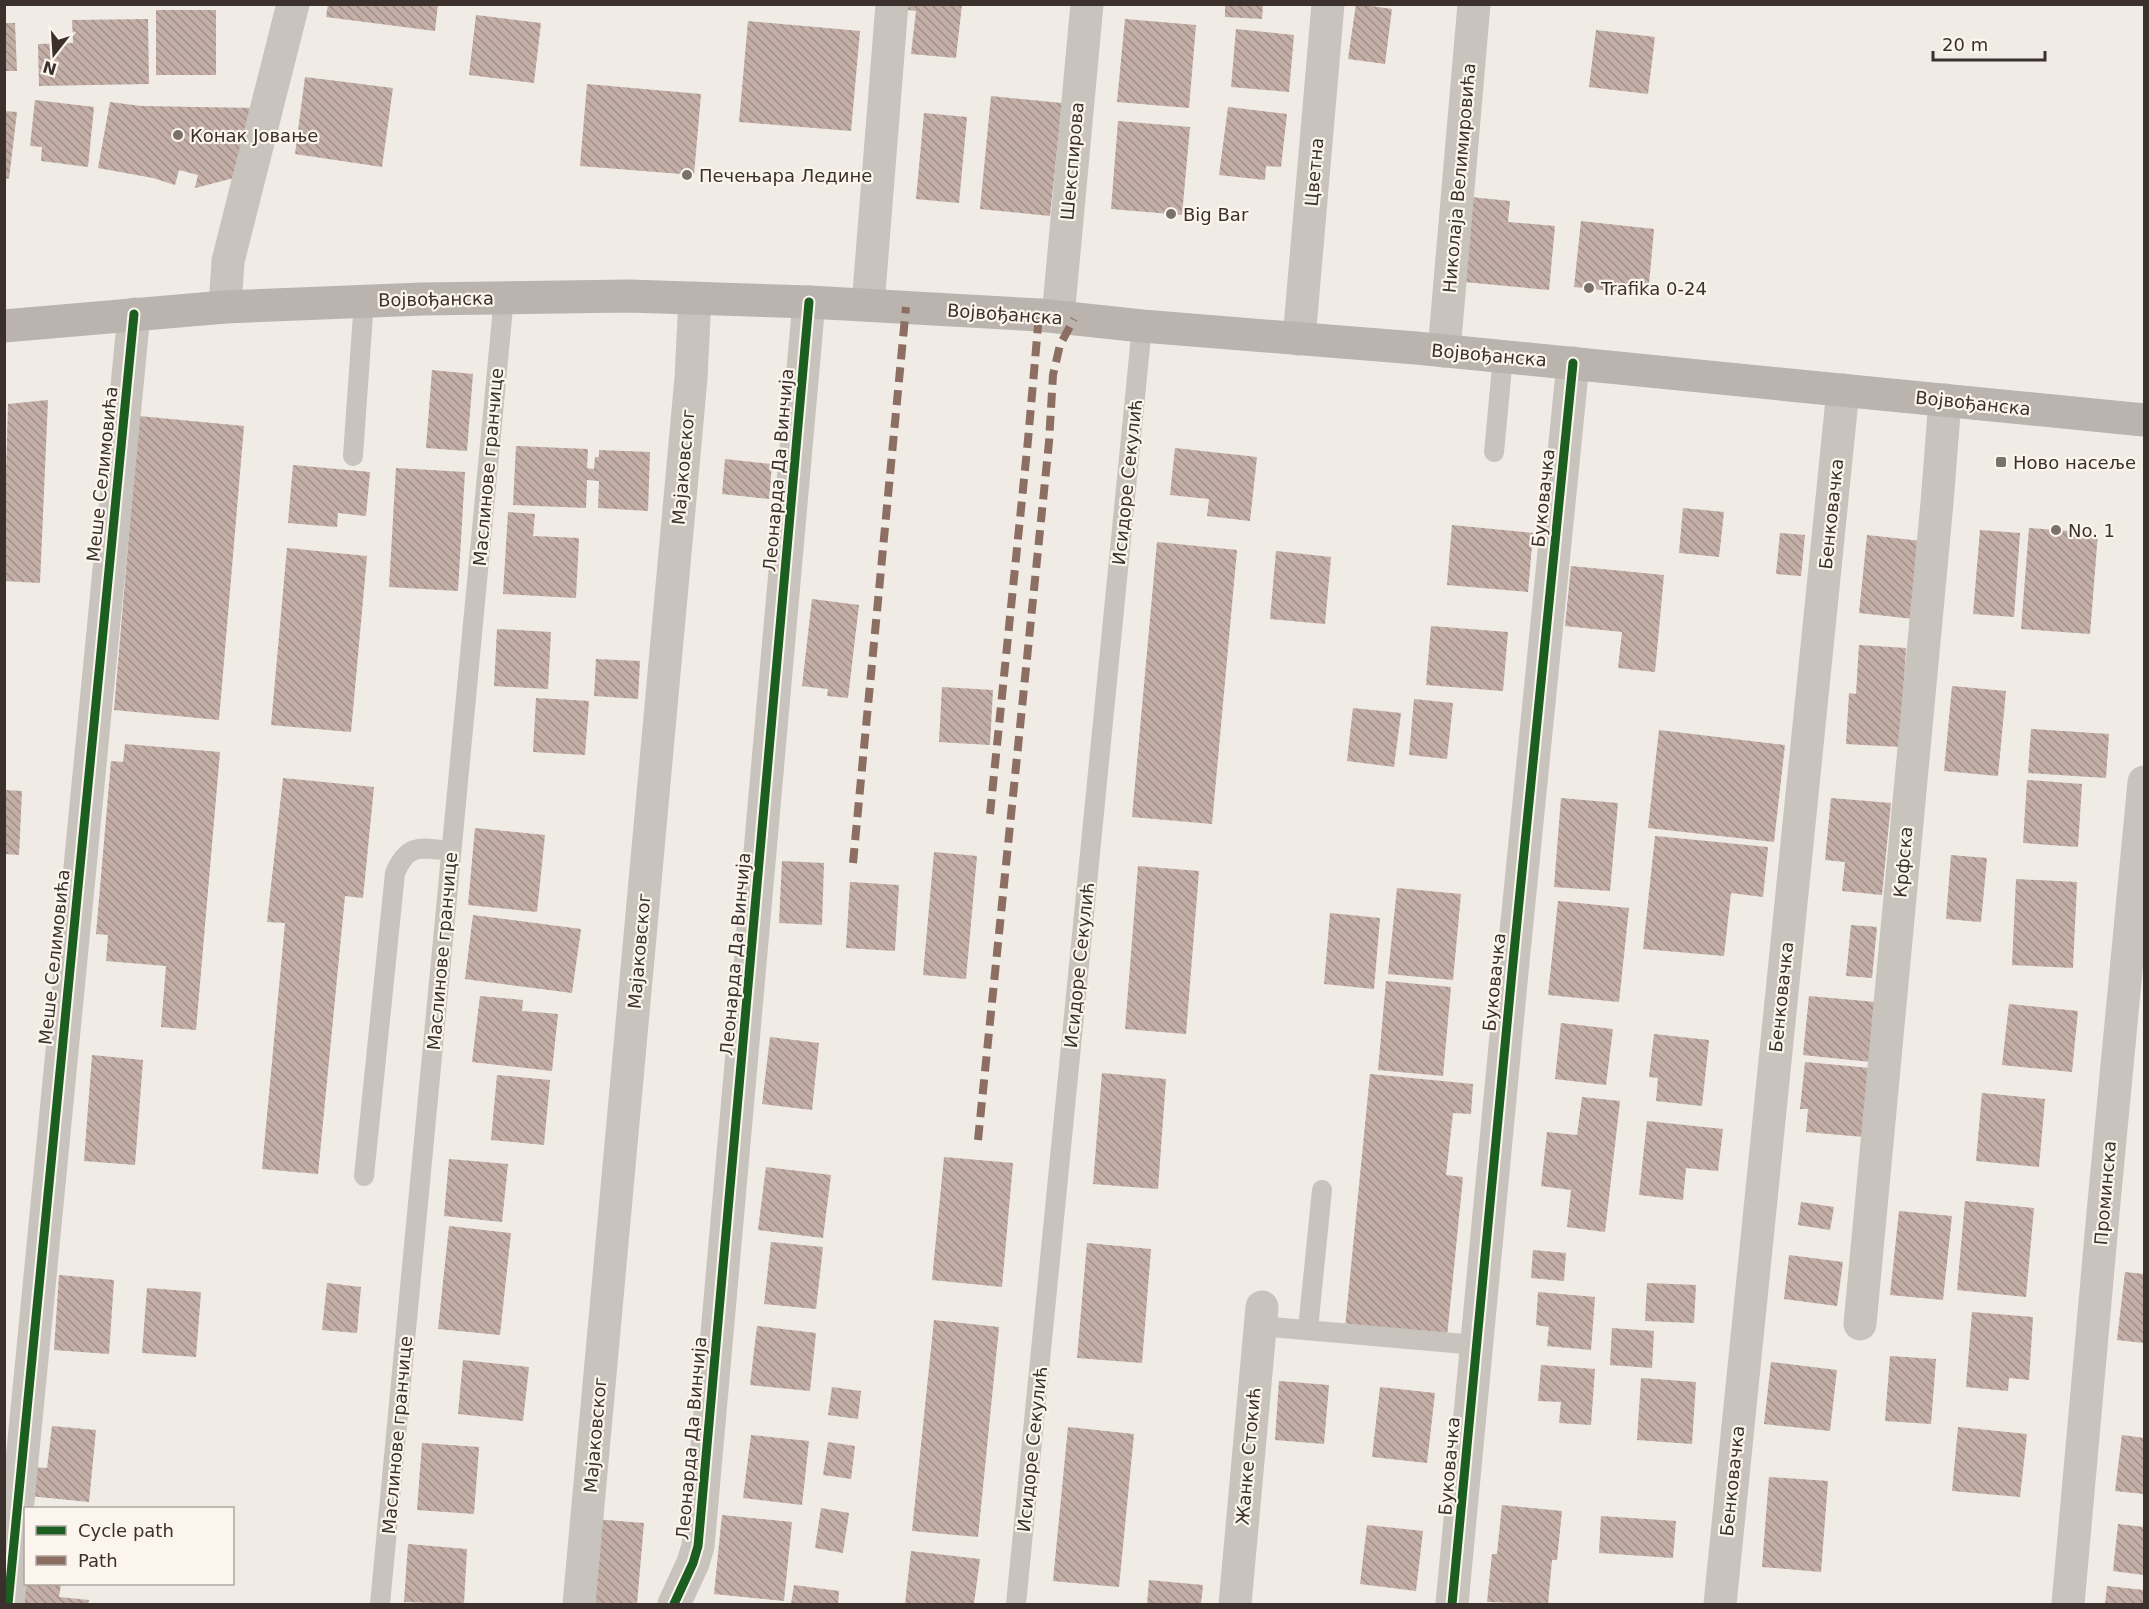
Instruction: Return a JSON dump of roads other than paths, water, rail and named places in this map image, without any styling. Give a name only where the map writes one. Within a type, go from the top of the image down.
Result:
[{"type":"main road","name":"Војвођанска","points":[[4,326],[225,307],[363,300],[629,296],[809,302],[1058,317],[1444,351],[2145,420]]},
{"type":"street","points":[[225,307],[228,261],[293,4]]},
{"type":"street","points":[[868,305],[892,4]]},
{"type":"street","name":"Шекспирова","points":[[1058,317],[1087,4]]},
{"type":"street","name":"Цветна","points":[[1299,339],[1328,4]]},
{"type":"street","name":"Николаја Велимировића","points":[[1444,351],[1474,4]]},
{"type":"street","name":"Мајаковског","points":[[579,1605],[691,378],[695,298]]},
{"type":"street","name":"Леонарда Да Винчија","points":[[674,1605],[698,1546],[809,302]]},
{"type":"street","name":"Меше Селимовића","points":[[8,1605],[134,314]]},
{"type":"street","name":"Буковачка","points":[[1452,1605],[1574,363]]},
{"type":"street","name":"Бенковачка","points":[[1720,1605],[1843,390]]},
{"type":"street","name":"Крфска","points":[[1860,1324],[1945,400]]},
{"type":"street","name":"Проминска","points":[[2068,1605],[2145,782]]},
{"type":"street","name":"Жанке Стокић","points":[[1235,1605],[1261,1316]]},
{"type":"lane","name":"Маслинове гранчице","points":[[380,1605],[504,297]]},
{"type":"lane","points":[[353,456],[363,300]]},
{"type":"lane","name":"Исидоре Секулић","points":[[1016,1605],[1142,326]]},
{"type":"lane","points":[[1494,452],[1503,357]]},
{"type":"lane","points":[[364,1176],[395,873],[400,860],[409,850],[422,848],[451,851]]},
{"type":"lane","points":[[1308,1329],[1322,1190]]},
{"type":"lane","points":[[1261,1316],[1308,1329],[1476,1345]]},
{"type":"place","name":"Конак Јовање","points":[[178,135]]},
{"type":"place","name":"Печењара Ледине","points":[[687,175]]},
{"type":"place","name":"Big Bar","points":[[1171,214]]},
{"type":"place","name":"Trafika 0-24","points":[[1589,288]]},
{"type":"place","name":"Ново насеље","points":[[2001,462]]},
{"type":"place","name":"No. 1","points":[[2056,530]]}]
